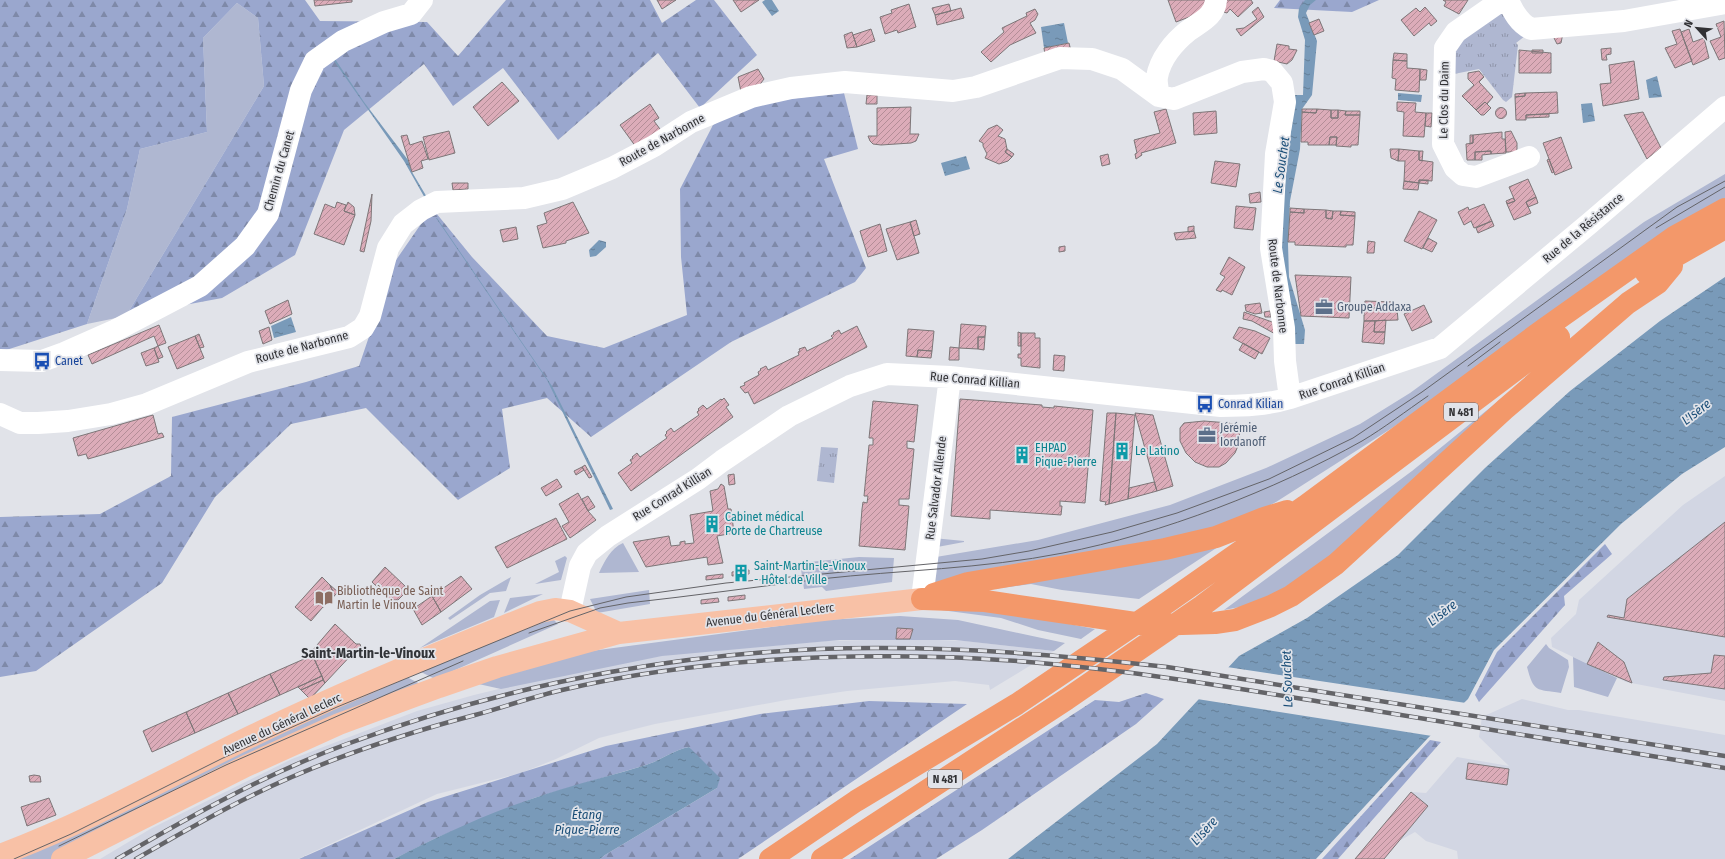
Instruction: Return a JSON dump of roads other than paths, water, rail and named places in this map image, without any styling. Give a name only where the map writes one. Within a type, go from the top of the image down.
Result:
[{"type":"highway","name":"N 481","points":[[770,859],[856,801],[1017,704],[1168,602],[1305,506],[1544,329],[1674,237],[1725,209]]},
{"type":"highway","name":"N 481","points":[[822,859],[1067,698],[1202,606],[1634,282],[1684,250],[1725,228]]},
{"type":"highway","points":[[922,598],[985,601],[1150,625],[1215,623],[1235,620],[1271,606],[1291,596],[1336,564],[1505,409],[1628,304],[1658,283],[1684,250]]},
{"type":"highway","points":[[922,598],[968,583],[1165,549],[1216,537],[1264,518],[1305,506]]},
{"type":"main road","name":"Avenue du Général Leclerc","points":[[62,859],[246,766],[339,724],[497,667],[594,641],[619,632],[922,598]]},
{"type":"main road","name":"Avenue du Général Leclerc","points":[[0,855],[45,838],[109,808],[255,735],[402,669],[540,612],[555,609],[571,617],[619,632]]},
{"type":"main road","name":"Avenue du Général Leclerc","points":[[497,667],[514,654],[561,638],[572,629],[571,617]]},
{"type":"main road","points":[[571,617],[582,633],[594,641]]},
{"type":"street","name":"Chemin du Canet","points":[[0,360],[42,361],[64,353],[116,330],[200,286],[245,246],[268,214],[301,90],[315,61],[343,41],[384,22],[411,14],[422,0]]},
{"type":"street","points":[[1159,96],[1157,78],[1163,60],[1175,44],[1187,32],[1208,18],[1216,5],[1216,0]]},
{"type":"street","name":"Le Clos du Daim","points":[[1502,0],[1456,32],[1445,48],[1443,144],[1455,168],[1463,174],[1476,177],[1529,157]]},
{"type":"street","points":[[1508,0],[1514,14],[1531,29],[1624,21],[1725,3]]},
{"type":"street","name":"Route de Narbonne","points":[[0,414],[20,423],[38,423],[68,421],[111,414],[146,404],[248,362],[349,337],[363,328],[370,316],[388,248],[403,224],[421,210],[437,202],[524,198],[562,189],[612,168],[654,146],[691,122],[751,97],[791,88],[845,82],[953,91],[976,87],[1060,58],[1092,59],[1122,69],[1159,96],[1174,99],[1242,72],[1256,69],[1272,71],[1282,83],[1285,102],[1276,154],[1271,248],[1284,328],[1285,361],[1290,398]]},
{"type":"street","name":"Rue de la Résistance","points":[[1440,348],[1590,223],[1725,106]]},
{"type":"street","name":"Rue Conrad Killian","points":[[571,617],[575,587],[580,566],[587,553],[608,536],[698,479],[789,416],[850,386],[886,374],[950,378],[1221,406],[1268,404],[1440,348]]},
{"type":"street","name":"Rue Salvador Allende","points":[[922,598],[950,378]]},
{"type":"water","points":[[765,0],[772,0],[779,11],[772,16],[762,2]]},
{"type":"water","points":[[1305,0],[1316,0],[1310,5],[1306,13],[1317,41],[1312,95],[1302,109],[1300,149],[1290,201],[1288,244],[1289,277],[1305,330],[1304,344],[1294,344],[1279,271],[1284,194],[1295,95],[1303,95],[1305,40],[1298,17],[1299,8]]},
{"type":"water","points":[[1064,23],[1068,43],[1044,48],[1041,27]]},
{"type":"water","points":[[335,59],[364,102],[408,160],[412,172],[428,199],[426,200],[404,161],[334,61]]},
{"type":"water","points":[[1657,76],[1662,97],[1649,98],[1646,80]]},
{"type":"water","points":[[1398,93],[1422,95],[1421,102],[1398,100]]},
{"type":"water","points":[[1592,103],[1595,121],[1583,123],[1581,104]]},
{"type":"water","points":[[966,156],[970,169],[945,176],[941,163]]},
{"type":"water","points":[[436,218],[552,386],[613,509],[610,510],[547,380]]},
{"type":"water","points":[[599,240],[606,242],[606,247],[596,256],[590,257],[589,250]]},
{"type":"water","points":[[1725,277],[1725,447],[1682,474],[1621,524],[1494,650],[1468,699],[1427,739],[1316,859],[1008,859],[1157,744],[1239,656],[1307,618],[1398,555],[1485,468],[1570,391],[1660,321]]},
{"type":"water","points":[[291,317],[296,332],[274,338],[271,326]]},
{"type":"water","name":"Étang Pique-Pierre","points":[[689,747],[720,778],[717,788],[600,859],[394,859],[434,839],[516,804],[646,765],[678,750]]},
{"type":"tram line","points":[[14,859],[71,834],[223,758],[337,707],[570,611],[626,597],[726,583],[982,559],[1029,551],[1112,532],[1177,513],[1269,479],[1353,438],[1422,392],[1677,207],[1725,181]]},
{"type":"tram line","points":[[1656,228],[1725,187]]},
{"type":"tram line","points":[[1468,366],[1500,342]]},
{"type":"tram line","points":[[529,633],[600,608],[628,603],[820,579],[1002,563],[1100,545],[1178,522],[1255,493],[1328,459],[1362,441],[1428,396]]},
{"type":"tram line","points":[[59,846],[226,765],[463,661]]},
{"type":"railway","points":[[117,859],[201,811],[288,768],[347,744],[411,722],[477,702],[610,672],[678,661],[815,649],[954,649],[1096,659],[1167,667],[1725,756]]},
{"type":"railway","points":[[136,859],[179,834],[278,783],[333,760],[418,731],[551,693],[607,680],[700,666],[796,659],[891,656],[937,657],[1036,662],[1084,667],[1231,687],[1725,768]]},
{"type":"place","name":"Groupe Addaxa","points":[[1324,307]]},
{"type":"place","name":"Canet","points":[[42,361]]},
{"type":"place","name":"Conrad Kilian","points":[[1205,404]]},
{"type":"place","name":"Jérémie Iordanoff","points":[[1207,435]]},
{"type":"place","name":"Le Latino","points":[[1122,451]]},
{"type":"place","name":"EHPAD Pique-Pierre","points":[[1022,455]]},
{"type":"place","name":"Cabinet médical Porte de Chartreuse","points":[[712,524]]},
{"type":"place","name":"Saint-Martin-le-Vinoux - Hôtel de Ville","points":[[741,573]]},
{"type":"place","name":"Bibliothèque de Saint Martin le Vinoux","points":[[324,598]]},
{"type":"district","name":"Saint-Martin-le-Vinoux","points":[[368,653]]},
{"type":"water label","name":"Le Souchet","points":[[1281,165]]},
{"type":"water label","name":"L'Isère","points":[[1696,412]]},
{"type":"water label","name":"L'Isère","points":[[1442,613]]},
{"type":"water label","name":"Le Souchet","points":[[1287,679]]},
{"type":"water label","name":"L'Isère","points":[[1204,831]]}]
